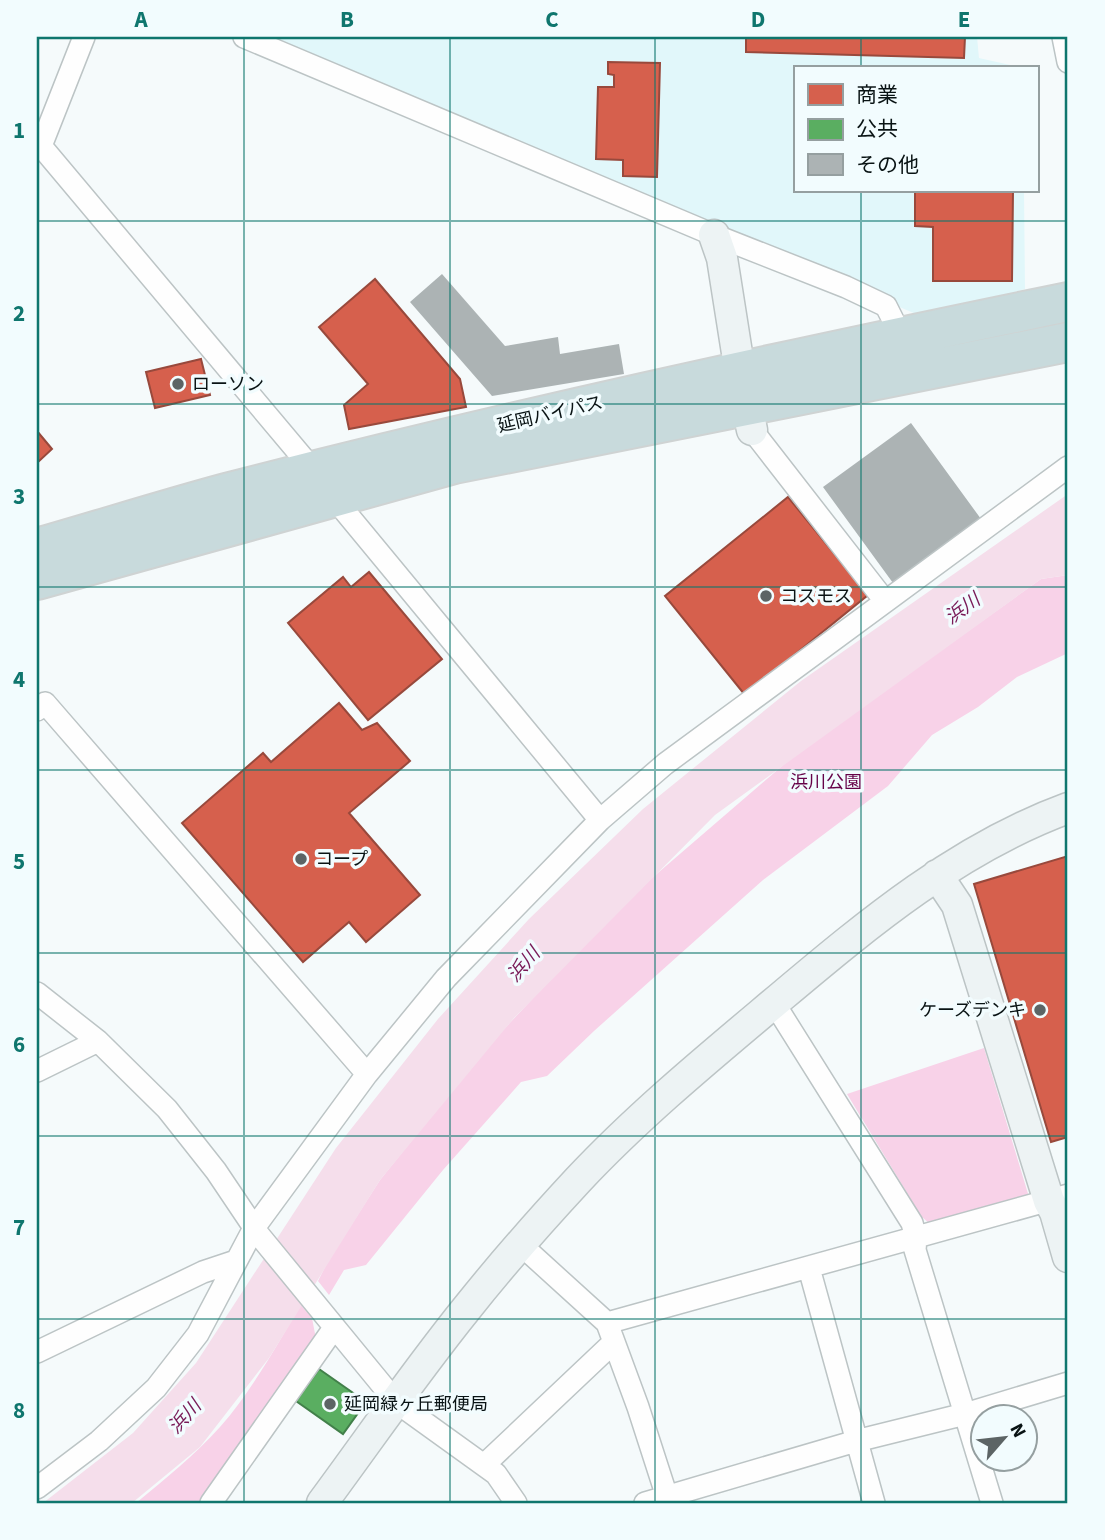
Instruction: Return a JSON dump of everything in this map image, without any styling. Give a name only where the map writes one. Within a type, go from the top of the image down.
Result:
[{"type":"highway","name":"延岡バイパス","points":[[747,402],[901,336],[1068,302]]},
{"type":"highway","name":"延岡バイパス","points":[[37,580],[498,426],[747,402],[1068,342]]},
{"type":"highway","name":"延岡バイパス","points":[[37,548],[224,494],[324,484]]},
{"type":"street","points":[[84,37],[41,146],[600,820]]},
{"type":"street","points":[[244,37],[714,235],[846,287],[886,306],[901,336]]},
{"type":"street","points":[[1063,37],[1068,62]]},
{"type":"street","points":[[714,235],[722,258],[747,402],[885,601]]},
{"type":"street","points":[[37,1488],[99,1441],[156,1388],[198,1334],[236,1261],[367,1074],[446,978],[600,820],[665,764],[1068,467]]},
{"type":"street","points":[[38,708],[46,703],[367,1074]]},
{"type":"street","points":[[321,1503],[466,1309],[580,1178],[634,1125],[709,1056],[848,940],[937,875],[989,842],[1068,808]]},
{"type":"street","points":[[937,875],[957,905],[1058,1198],[1055,1212],[1068,1256]]},
{"type":"street","points":[[37,993],[98,1041],[167,1109],[216,1171],[256,1232],[396,1402],[496,1474],[516,1503]]},
{"type":"street","points":[[774,1003],[912,1223],[916,1238],[915,1250],[992,1503]]},
{"type":"street","points":[[37,1071],[98,1041]]},
{"type":"street","points":[[484,1465],[611,1332],[809,1268],[1058,1198]]},
{"type":"street","points":[[520,1244],[611,1332],[668,1500]]},
{"type":"street","points":[[37,1352],[203,1272],[236,1261]]},
{"type":"street","points":[[809,1268],[874,1503]]},
{"type":"street","points":[[211,1503],[334,1328]]},
{"type":"street","points":[[645,1503],[668,1500],[856,1441],[965,1414],[1068,1383]]},
{"type":"shaded area","points":[[265,37],[977,37],[979,58],[1014,66],[794,66],[794,192],[1024,192],[1025,289],[923,317]]},
{"type":"green space","name":"浜川公園","points":[[1068,575],[1068,653],[1017,677],[978,707],[932,735],[888,786],[763,880],[547,1076],[521,1082],[443,1170],[366,1265],[344,1270],[329,1295],[318,1281],[380,1180],[487,1047],[590,938],[652,878],[796,754],[1041,579]]},
{"type":"green space","points":[[984,1048],[1029,1197],[931,1225],[921,1216],[847,1094]]},
{"type":"green space","points":[[301,1305],[312,1318],[316,1339],[200,1502],[136,1503],[190,1457],[232,1413]]},
{"type":"water","name":"浜川","points":[[1068,494],[1068,575],[1041,579],[715,815],[514,1018],[380,1180],[269,1358],[200,1447],[132,1503],[43,1503],[133,1433],[196,1363],[336,1148],[438,1019],[529,919],[643,809],[801,681]]},
{"type":"building: 商業","points":[[746,37],[965,37],[964,58],[746,52]]},
{"type":"building: 商業","points":[[608,62],[660,63],[657,177],[623,176],[623,160],[596,159],[598,87],[614,87],[614,75],[608,74]]},
{"type":"building: 商業","points":[[915,192],[1013,192],[1012,281],[933,281],[933,227],[915,226]]},
{"type":"building: 商業","points":[[375,279],[460,379],[466,407],[349,429],[344,405],[368,384],[319,327]]},
{"type":"building: 商業","name":"ローソン","points":[[201,359],[210,395],[155,408],[146,372]]},
{"type":"building: 商業","points":[[37,431],[52,449],[37,463]]},
{"type":"building: 商業","name":"コスモス","points":[[788,497],[868,595],[745,695],[665,596]]},
{"type":"building: 商業","points":[[369,572],[442,659],[368,720],[288,623],[343,577],[351,587]]},
{"type":"building: 商業","name":"コープ","points":[[339,703],[362,730],[377,723],[410,761],[349,813],[420,895],[366,942],[349,922],[303,962],[182,823],[263,753],[271,762]]},
{"type":"building: 商業","name":"ケーズデンキ","points":[[1068,856],[1068,1137],[1051,1142],[974,884]]},
{"type":"building: 公共","points":[[319,1369],[366,1402],[343,1434],[296,1401]]},
{"type":"building: その他","points":[[442,274],[505,346],[558,337],[560,354],[619,344],[624,374],[492,396],[410,302]]},
{"type":"building: その他","points":[[911,423],[981,519],[893,583],[823,487]]},
{"type":"place","name":"ローソン","points":[[178,384]]},
{"type":"place","name":"コスモス","points":[[766,596]]},
{"type":"place","name":"コープ","points":[[301,859]]},
{"type":"place","name":"ケーズデンキ","points":[[1040,1010]]},
{"type":"place","name":"延岡緑ヶ丘郵便局","points":[[330,1404]]}]
